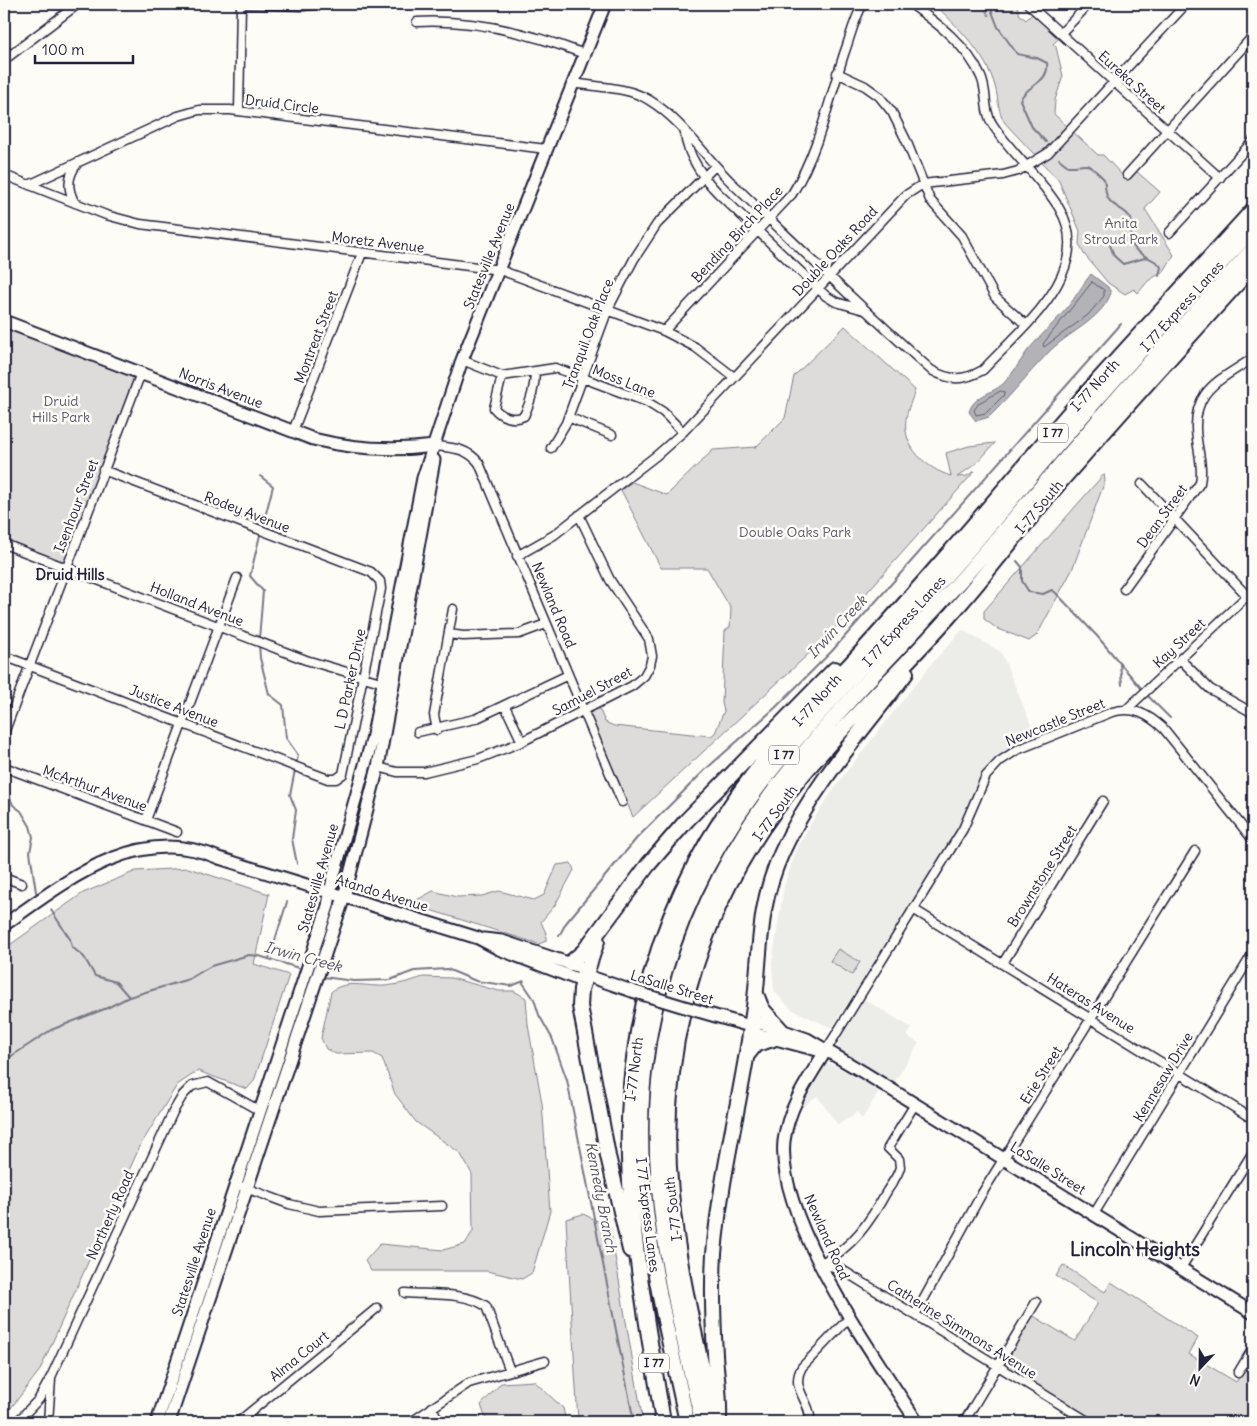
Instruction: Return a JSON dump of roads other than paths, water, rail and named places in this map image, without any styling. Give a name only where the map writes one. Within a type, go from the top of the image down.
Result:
[{"type":"highway","name":"I-77 North","points":[[663,1422],[644,1304],[631,1193],[628,1124],[636,1042],[657,954],[687,880],[723,816],[777,745],[941,563],[1092,387],[1253,210]]},
{"type":"highway","name":"I 77 Express Lanes","points":[[687,1422],[648,1233],[641,1175],[640,1124],[644,1070],[657,999],[671,950],[698,885],[734,822],[781,759],[956,564],[1101,395],[1253,228]]},
{"type":"highway","name":"I 77 Express Lanes","points":[[702,1422],[664,1238],[658,1190],[656,1124],[661,1063],[672,1003],[692,940],[712,892],[746,831],[802,756],[967,573],[1112,404],[1253,249]]},
{"type":"highway","name":"I-77 South","points":[[714,1422],[680,1259],[669,1165],[668,1116],[672,1073],[680,1024],[693,975],[723,897],[766,823],[826,746],[952,613],[1061,481],[1253,266]]},
{"type":"highway","points":[[718,1422],[719,1407],[713,1316],[715,1249],[724,1175],[748,1054],[760,932],[766,898],[781,854],[812,798],[952,613]]},
{"type":"highway","points":[[570,963],[582,955],[600,933],[632,885],[687,820],[833,670],[856,658]]},
{"type":"highway","points":[[600,933],[585,976],[580,1002],[596,1097],[620,1212],[644,1304]]},
{"type":"highway","points":[[748,1054],[756,1044],[777,1034],[762,1009],[755,992]]},
{"type":"main road","name":"Statesville Avenue","points":[[317,957],[330,892],[362,779],[384,683],[423,478],[436,446],[462,360],[500,270],[573,80],[579,52],[597,4]]},
{"type":"main road","name":"Statesville Avenue","points":[[573,80],[581,67],[605,4]]},
{"type":"main road","name":"Norris Avenue","points":[[4,321],[313,439],[352,446],[414,449],[436,446]]},
{"type":"main road","name":"Statesville Avenue","points":[[161,1422],[317,957],[344,896],[378,767],[433,475],[436,446]]},
{"type":"main road","name":"Atando Avenue","points":[[4,925],[79,873],[117,856],[147,849],[203,850],[219,858],[478,938],[502,941],[580,966],[585,976],[576,979],[499,950],[478,938]]},
{"type":"main road","name":"Atando Avenue","points":[[4,934],[82,879],[112,865],[156,856],[219,858]]},
{"type":"main road","name":"LaSalle Street","points":[[585,976],[750,1026],[761,1023],[804,1048],[825,1052]]},
{"type":"main road","name":"Statesville Avenue","points":[[241,1187],[260,1111],[306,991]]},
{"type":"main road","name":"LaSalle Street","points":[[777,1034],[807,1039],[825,1052],[863,1072],[1253,1313]]},
{"type":"main road","points":[[804,1048],[812,1058],[812,1074]]},
{"type":"main road","name":"Newland Road","points":[[825,1052],[789,1118],[784,1139],[784,1158],[792,1196],[820,1264],[850,1317],[917,1422]]},
{"type":"street","points":[[4,60],[78,4]]},
{"type":"street","points":[[239,111],[242,4],[303,6],[322,4]]},
{"type":"street","name":"Bending Birch Place","points":[[664,331],[792,194],[802,177],[837,73],[863,4]]},
{"type":"street","points":[[573,80],[620,90],[648,99],[674,118],[685,134],[715,166],[864,310],[930,370],[943,377],[970,378],[983,370],[1056,290],[1068,260],[1068,233],[1059,207],[991,123],[982,78],[974,64],[949,33],[911,4]]},
{"type":"street","name":"Eureka Street","points":[[1028,4],[1220,178]]},
{"type":"street","points":[[1061,33],[1089,4]]},
{"type":"street","name":"Double Oaks Road","points":[[517,556],[548,540],[657,455],[683,432],[906,195],[923,184],[1003,175],[1027,167],[1048,153],[1186,4]]},
{"type":"street","points":[[417,22],[441,22],[518,32],[579,52]]},
{"type":"street","points":[[1127,175],[1253,36]]},
{"type":"street","points":[[837,73],[865,86],[880,96],[892,112],[906,140],[923,184],[937,210],[962,236],[996,297],[1025,324]]},
{"type":"street","name":"Druid Circle","points":[[29,185],[178,116],[201,110],[239,111],[546,149]]},
{"type":"street","points":[[685,134],[688,148],[716,192],[817,288],[836,302],[864,310]]},
{"type":"street","points":[[1169,233],[1253,141]]},
{"type":"street","points":[[75,203],[68,183],[70,175],[78,162]]},
{"type":"street","name":"Tranquil Oak Place","points":[[551,448],[568,417],[608,309],[626,272],[657,224],[715,166]]},
{"type":"street","name":"Moretz Avenue","points":[[4,175],[120,220],[144,225],[500,270],[664,331],[695,347],[734,377]]},
{"type":"street","name":"Montreat Street","points":[[293,431],[362,252]]},
{"type":"street","name":"Dean Street","points":[[1124,589],[1200,483],[1202,472],[1195,420],[1201,398],[1213,384],[1253,358]]},
{"type":"street","points":[[462,360],[502,376],[494,408],[502,415],[517,418],[524,416],[530,403],[535,386],[534,371]]},
{"type":"street","name":"Moss Lane","points":[[502,376],[555,368],[647,402],[663,412],[683,432]]},
{"type":"street","name":"Isenhour Street","points":[[4,733],[141,373]]},
{"type":"street","points":[[568,417],[612,435]]},
{"type":"street","name":"Newland Road","points":[[436,446],[468,452],[479,463],[622,802]]},
{"type":"street","name":"Rodey Avenue","points":[[103,470],[371,572],[380,581]]},
{"type":"street","points":[[1142,484],[1253,602]]},
{"type":"street","name":"Samuel Street","points":[[378,767],[397,772],[438,770],[499,752],[639,681],[648,669],[652,656],[648,639],[610,580],[579,515]]},
{"type":"street","name":"Holland Avenue","points":[[4,544],[306,660],[384,683]]},
{"type":"street","points":[[146,820],[237,578]]},
{"type":"street","name":"L D Parker Drive","points":[[336,779],[344,774],[381,589],[380,581]]},
{"type":"street","name":"Kay Street","points":[[1127,709],[1247,596]]},
{"type":"street","points":[[437,730],[434,715],[453,609]]},
{"type":"street","points":[[448,634],[463,636],[519,634],[546,624]]},
{"type":"street","name":"Justice Avenue","points":[[4,656],[298,766],[328,779],[336,779]]},
{"type":"street","points":[[1180,659],[1210,689],[1253,713]]},
{"type":"street","points":[[418,732],[437,730],[475,719],[568,675]]},
{"type":"street","points":[[505,706],[522,742]]},
{"type":"street","name":"Newcastle Street","points":[[825,1052],[963,829],[980,786],[1000,761],[1017,750],[1066,730],[1127,709],[1145,714],[1164,729],[1253,840]]},
{"type":"street","name":"McArthur Avenue","points":[[4,768],[177,832]]},
{"type":"street","name":"Brownstone Street","points":[[1003,963],[1103,801]]},
{"type":"street","name":"Erie Street","points":[[915,1315],[1004,1159],[1091,1018],[1159,913],[1195,852]]},
{"type":"street","points":[[4,877],[22,884]]},
{"type":"street","name":"Hateras Avenue","points":[[913,909],[1253,1119]]},
{"type":"street","name":"Kennesaw Drive","points":[[1094,1214],[1253,953]]},
{"type":"street","name":"Northerly Road","points":[[17,1422],[39,1399],[51,1377],[152,1153],[183,1095],[192,1086],[208,1082],[260,1111]]},
{"type":"street","points":[[820,1264],[836,1257],[864,1229],[876,1211],[900,1167],[899,1159],[888,1148],[915,1104]]},
{"type":"street","points":[[1181,1268],[1253,1152]]},
{"type":"street","points":[[241,1187],[289,1204],[319,1211],[442,1206]]},
{"type":"street","name":"Catherine Simmons Avenue","points":[[820,1264],[839,1268],[1087,1422]]},
{"type":"street","points":[[406,1293],[454,1297],[482,1303],[490,1311],[510,1371]]},
{"type":"street","points":[[964,1422],[1036,1302]]},
{"type":"street","name":"Alma Court","points":[[238,1422],[377,1308]]},
{"type":"street","points":[[810,1422],[810,1410],[798,1388],[798,1374],[850,1317]]},
{"type":"street","points":[[1238,1373],[1253,1348]]},
{"type":"street","points":[[411,1422],[469,1382],[545,1361]]},
{"type":"street","points":[[48,1422],[51,1377]]},
{"type":"street","points":[[432,1408],[439,1422]]},
{"type":"water","points":[[1091,274],[1108,287],[1111,293],[1106,303],[1091,319],[1055,346],[989,417],[976,421],[969,412],[974,402],[1007,380],[1028,350],[1067,308]]},
{"type":"waterway","points":[[989,4],[998,27],[1017,54],[1037,58],[1047,63],[1045,75],[1020,100],[1032,127],[1046,142]]},
{"type":"waterway","points":[[1059,159],[1068,166],[1090,166],[1104,179],[1108,199],[1127,213],[1131,219],[1131,243],[1139,253],[1155,261],[1161,267],[1159,276]]},
{"type":"waterway","points":[[1108,239],[1114,256],[1123,264],[1145,258]]},
{"type":"waterway","name":"Irwin Creek","points":[[559,936],[566,923],[637,838],[706,769],[775,708],[832,651],[1121,324]]},
{"type":"waterway","points":[[260,476],[273,486],[263,525]]},
{"type":"waterway","points":[[259,639],[263,591],[250,576],[260,535]]},
{"type":"waterway","points":[[1017,561],[1022,567],[1022,581],[1029,592],[1043,594],[1052,590],[1056,593],[1097,636],[1141,688]]},
{"type":"waterway","points":[[259,644],[260,658],[269,694],[283,705],[286,738],[298,755],[296,766]]},
{"type":"waterway","points":[[1120,664],[1122,685]]},
{"type":"waterway","points":[[1148,696],[1170,718]]},
{"type":"waterway","points":[[295,770],[290,795],[296,810],[292,839],[297,864]]},
{"type":"waterway","points":[[4,785],[13,805],[21,811],[30,826],[33,837],[30,852],[36,892]]},
{"type":"waterway","points":[[269,959],[287,902]]},
{"type":"waterway","points":[[51,910],[70,939],[72,947],[84,957],[95,976],[116,982],[129,997]]},
{"type":"waterway","name":"Irwin Creek","points":[[4,1061],[51,1030],[107,1008],[129,997],[189,979],[211,966],[249,955],[259,956],[302,969]]},
{"type":"waterway","name":"Irwin Creek","points":[[323,977],[354,981],[390,980],[414,971],[447,969],[476,981],[511,986],[524,981]]},
{"type":"waterway","name":"Kennedy Branch","points":[[523,983],[534,999],[539,1015],[552,1038],[567,1080],[634,1422]]},
{"type":"district","name":"Druid Hills","points":[[70,575]]},
{"type":"district","name":"Lincoln Heights","points":[[1135,1249]]},
{"type":"park label","name":"Anita Stroud Park","points":[[1121,232]]},
{"type":"park label","name":"Druid Hills Park","points":[[61,410]]},
{"type":"park label","name":"Double Oaks Park","points":[[795,532]]}]
